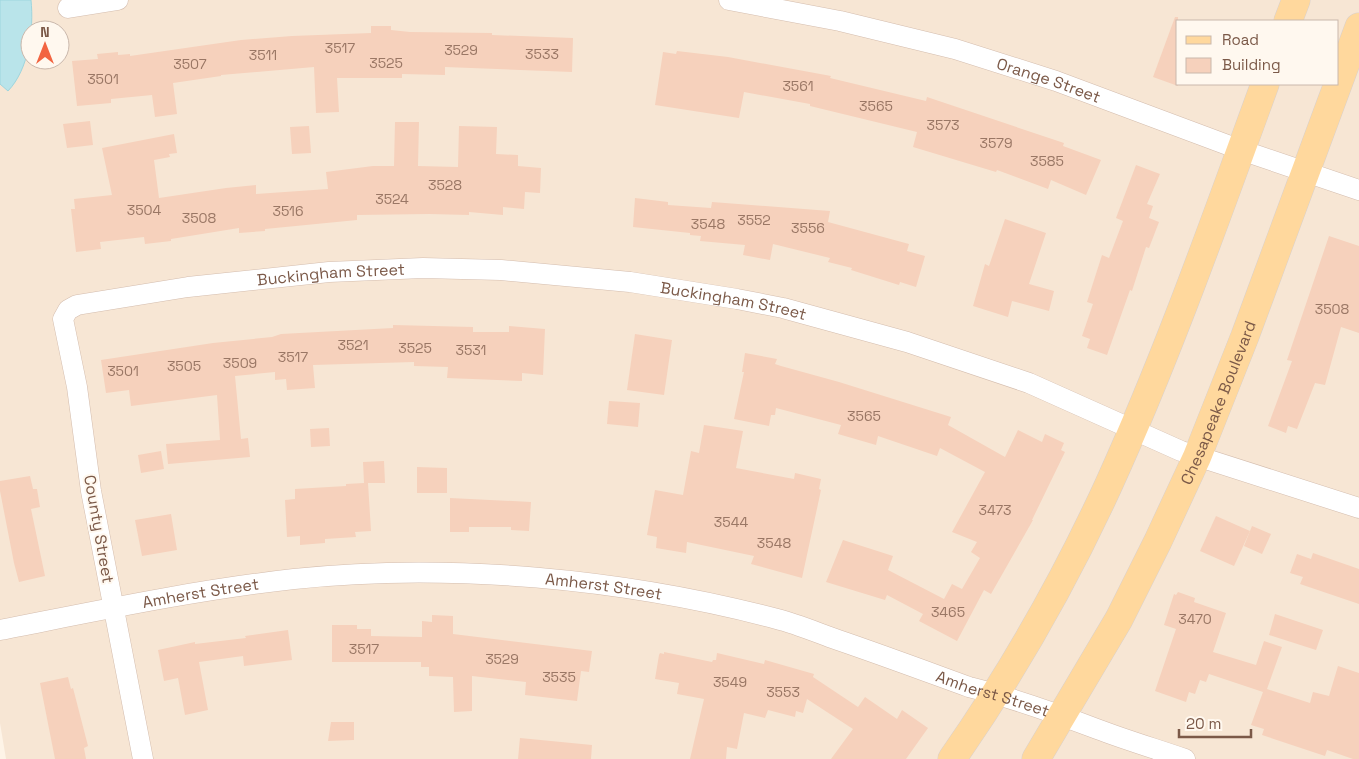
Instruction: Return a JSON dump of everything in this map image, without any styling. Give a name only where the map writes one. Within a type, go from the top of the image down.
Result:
[{"type":"main road","points":[[1288,20],[1296,0]]},
{"type":"main road","name":"Chesapeake Boulevard","points":[[1339,82],[1359,27]]},
{"type":"main road","points":[[952,759],[996,694],[1046,608],[1108,486],[1178,319],[1265,85]]},
{"type":"main road","name":"Chesapeake Boulevard","points":[[1036,759],[1119,618],[1158,542],[1197,457],[1245,336],[1338,85]]},
{"type":"street","points":[[68,8],[118,0]]},
{"type":"street","name":"Orange Street","points":[[729,0],[840,21],[955,49],[1056,81],[1241,150],[1359,190]]},
{"type":"street","name":"Buckingham Street","points":[[77,305],[188,286],[328,272],[422,268],[501,270],[630,282],[774,306],[907,342],[1029,382],[1197,457],[1359,508]]},
{"type":"street","name":"County Street","points":[[77,305],[68,310],[63,319],[77,387],[91,491],[143,759]]},
{"type":"street","name":"Amherst Street","points":[[0,630],[218,589],[295,579],[371,573],[462,573],[553,579],[610,586],[704,602],[779,619],[969,687],[1063,715],[1098,730],[1185,759]]},
{"type":"shaded area","points":[[29,0],[1359,0],[1359,759],[6,759],[0,723],[0,80],[20,25],[20,70],[70,70],[70,20],[22,20]]},
{"type":"water","points":[[0,0],[31,0],[32,20],[20,20],[21,72],[8,91],[0,84]]},
{"type":"building","points":[[1175,17],[1178,17],[1178,20],[1176,20],[1176,85],[1178,86],[1153,77]]},
{"type":"building","points":[[371,26],[391,26],[391,30],[410,32],[492,33],[492,35],[573,38],[572,72],[445,67],[445,75],[402,74],[402,78],[337,78],[339,112],[316,113],[314,67],[221,75],[173,83],[177,114],[155,117],[152,95],[111,99],[111,103],[77,106],[72,61],[98,59],[97,54],[118,52],[118,55],[130,54],[130,56],[241,40],[371,33]]},
{"type":"building","points":[[677,51],[728,57],[831,76],[830,78],[926,101],[927,97],[1064,143],[1063,146],[1101,160],[1086,195],[1051,180],[1048,189],[997,170],[996,172],[913,147],[917,132],[810,106],[810,104],[744,92],[739,118],[655,105],[663,52],[676,54]]},
{"type":"building","points":[[90,121],[93,145],[67,148],[63,124]]},
{"type":"building","points":[[395,122],[419,122],[418,166],[458,167],[459,126],[497,127],[496,154],[518,155],[518,166],[541,168],[540,193],[525,192],[524,209],[503,207],[503,215],[469,212],[469,215],[357,215],[357,220],[239,233],[239,228],[145,244],[144,237],[100,242],[101,249],[76,252],[71,209],[75,209],[74,199],[112,195],[102,148],[174,134],[177,153],[169,154],[170,157],[154,160],[159,198],[256,185],[256,194],[328,189],[326,172],[373,166],[394,166]]},
{"type":"building","points":[[309,126],[311,153],[292,154],[290,127]]},
{"type":"building","points":[[1136,165],[1160,174],[1147,204],[1153,206],[1149,218],[1159,222],[1149,248],[1146,247],[1132,291],[1130,290],[1107,355],[1087,348],[1090,339],[1082,336],[1093,304],[1087,302],[1102,255],[1109,258],[1123,221],[1116,218]]},
{"type":"building","points":[[635,198],[668,202],[668,205],[711,208],[712,202],[830,211],[828,222],[909,244],[907,251],[925,256],[916,287],[900,282],[899,285],[851,270],[852,268],[828,262],[830,258],[773,244],[770,260],[743,255],[745,245],[700,241],[701,236],[690,235],[690,233],[633,227]]},
{"type":"building","points":[[1005,219],[1046,233],[1029,284],[1054,291],[1049,311],[1012,301],[1008,317],[973,306],[985,264],[989,266]]},
{"type":"building","points":[[1329,236],[1359,246],[1359,333],[1341,327],[1325,385],[1315,383],[1297,429],[1288,426],[1286,433],[1268,426],[1292,361],[1287,360]]},
{"type":"building","points":[[393,325],[473,327],[473,332],[509,332],[509,326],[545,329],[543,375],[522,373],[522,381],[447,378],[448,367],[414,366],[414,362],[313,365],[315,388],[287,390],[286,379],[275,380],[275,372],[235,376],[241,439],[248,438],[250,457],[168,464],[166,444],[220,440],[217,395],[131,406],[129,390],[106,393],[101,360],[213,343],[272,337],[281,334],[393,328]]},
{"type":"building","points":[[635,334],[672,340],[664,395],[627,390]]},
{"type":"building","points":[[745,353],[777,359],[775,364],[951,417],[948,425],[1005,457],[1018,430],[1042,442],[1045,434],[1064,443],[1061,450],[1065,452],[1033,520],[991,594],[984,590],[957,641],[919,621],[923,614],[887,595],[885,600],[826,582],[843,540],[893,556],[888,570],[944,599],[952,584],[962,589],[980,558],[971,552],[977,542],[952,532],[985,472],[940,448],[937,456],[878,436],[876,445],[838,434],[841,425],[776,408],[775,415],[771,415],[769,426],[734,419],[744,372],[742,372]]},
{"type":"building","points":[[609,401],[640,403],[638,427],[607,424]]},
{"type":"building","points":[[704,425],[743,431],[736,468],[794,479],[795,473],[821,479],[819,489],[821,490],[802,578],[751,564],[754,556],[687,542],[686,553],[656,548],[657,537],[647,535],[655,490],[683,495],[691,451],[699,453]]},
{"type":"building","points":[[329,428],[330,446],[311,447],[310,429]]},
{"type":"building","points":[[161,451],[164,469],[141,473],[138,455]]},
{"type":"building","points":[[384,461],[385,483],[368,483],[371,531],[355,532],[356,537],[325,539],[325,543],[300,545],[300,536],[287,537],[285,500],[295,499],[295,489],[364,483],[363,462]]},
{"type":"building","points":[[417,467],[447,468],[447,493],[417,493]]},
{"type":"building","points":[[30,476],[33,489],[37,489],[40,507],[31,509],[45,576],[19,582],[0,491],[0,481]]},
{"type":"building","points":[[450,498],[531,502],[529,531],[511,530],[511,527],[469,527],[469,532],[450,532]]},
{"type":"building","points":[[171,514],[177,550],[142,556],[135,520]]},
{"type":"building","points":[[1216,516],[1250,531],[1234,566],[1200,551]]},
{"type":"building","points":[[1252,526],[1271,534],[1262,554],[1244,546]]},
{"type":"building","points":[[1313,553],[1359,569],[1359,604],[1300,584],[1303,577],[1290,573],[1297,554],[1311,559]]},
{"type":"building","points":[[1178,592],[1195,598],[1194,602],[1226,613],[1213,652],[1256,665],[1264,641],[1282,647],[1267,689],[1310,703],[1313,692],[1329,696],[1338,666],[1359,673],[1359,759],[1353,759],[1327,750],[1325,756],[1262,735],[1264,729],[1251,725],[1263,692],[1209,674],[1206,682],[1200,680],[1195,694],[1189,692],[1186,702],[1155,691],[1176,629],[1164,625],[1174,594],[1176,595]]},
{"type":"building","points":[[1275,614],[1323,630],[1316,650],[1269,635]]},
{"type":"building","points":[[432,615],[453,616],[453,634],[592,651],[589,672],[581,671],[577,701],[525,695],[526,682],[472,676],[472,711],[454,712],[453,677],[429,676],[429,667],[421,667],[421,662],[332,662],[332,625],[357,625],[357,629],[371,629],[371,636],[422,637],[422,621],[432,622]]},
{"type":"building","points":[[288,630],[292,660],[244,666],[243,656],[199,662],[208,710],[185,715],[178,678],[164,681],[158,650],[195,642],[195,644],[246,638],[245,636]]},
{"type":"building","points":[[664,652],[712,662],[716,660],[717,653],[764,664],[765,660],[814,674],[813,677],[858,707],[865,697],[897,719],[902,710],[928,728],[906,759],[831,759],[853,729],[807,699],[803,713],[796,711],[795,717],[768,710],[765,718],[744,713],[737,749],[727,747],[726,759],[690,759],[704,699],[677,694],[679,683],[655,679],[659,655],[660,653],[664,654]]},
{"type":"building","points":[[68,677],[71,689],[73,688],[88,746],[84,748],[86,759],[55,759],[40,683]]},
{"type":"building","points":[[331,722],[354,722],[354,740],[328,741]]},
{"type":"building","points":[[520,738],[592,745],[591,759],[518,759]]}]
